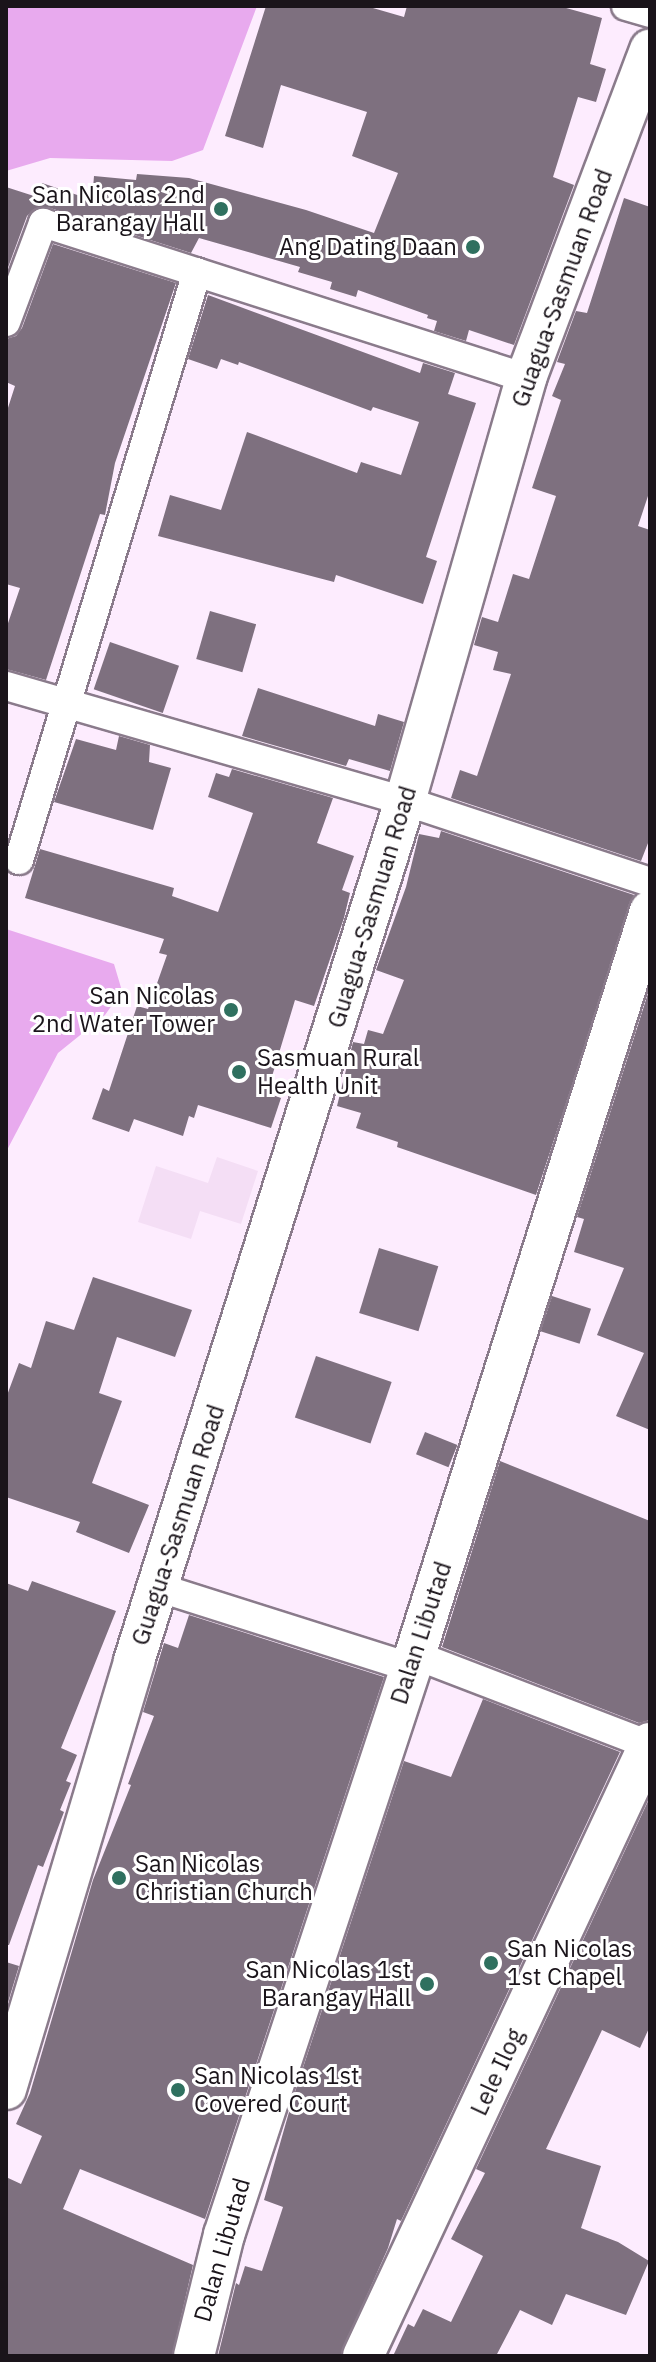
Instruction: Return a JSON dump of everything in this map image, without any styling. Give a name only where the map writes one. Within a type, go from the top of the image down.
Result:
[{"type":"street","points":[[626,6],[650,13]]},
{"type":"street","name":"Guagua-Sasmuan Road","points":[[6,2089],[134,1661],[160,1588],[405,801],[526,378],[650,50]]},
{"type":"street","points":[[6,322],[43,223],[526,378]]},
{"type":"street","points":[[19,860],[197,272]]},
{"type":"street","points":[[6,686],[405,801],[650,882]]},
{"type":"street","name":"Dalan Libutad","points":[[194,2356],[229,2220],[318,1956],[650,911]]},
{"type":"street","points":[[160,1588],[412,1661],[650,1744]]},
{"type":"street","name":"Lele Ilog","points":[[363,2356],[650,1744]]},
{"type":"shaded area","points":[[6,6],[257,6],[203,150],[172,161],[50,158],[6,171]]},
{"type":"shaded area","points":[[6,929],[114,964],[122,991],[105,1015],[58,1053],[6,1152]]},
{"type":"shaded area","points":[[217,1157],[258,1171],[241,1224],[200,1211],[191,1239],[138,1222],[156,1166],[208,1183]]},
{"type":"building","points":[[266,6],[366,6],[404,17],[407,6],[559,6],[602,18],[590,64],[606,69],[596,102],[578,97],[553,177],[574,185],[514,345],[469,330],[466,341],[434,331],[437,321],[427,318],[428,315],[358,290],[356,297],[330,289],[332,282],[298,272],[300,267],[199,238],[191,253],[47,207],[33,210],[27,216],[6,273],[6,187],[37,197],[42,183],[92,200],[94,176],[136,180],[137,174],[189,178],[306,210],[374,233],[398,173],[352,156],[367,112],[281,85],[263,148],[225,136]]},
{"type":"building","points":[[624,198],[650,207],[650,490],[638,526],[650,530],[650,838],[641,861],[451,798],[460,770],[477,776],[511,674],[493,670],[498,652],[474,645],[482,617],[498,622],[513,574],[529,579],[556,496],[532,488],[561,400],[552,396],[565,364],[557,362],[576,311],[587,313]]},
{"type":"building","points":[[53,244],[176,283],[115,463],[105,515],[100,514],[46,680],[6,669],[6,629],[20,588],[6,584],[6,414],[15,386],[6,382],[6,339],[16,336],[22,328]]},
{"type":"building","points":[[208,295],[420,373],[423,363],[455,373],[448,394],[476,403],[426,557],[437,561],[423,604],[336,575],[334,582],[158,536],[170,495],[221,510],[247,432],[357,473],[361,462],[401,475],[419,422],[373,407],[371,411],[239,362],[238,365],[221,359],[217,369],[188,359]]},
{"type":"building","points":[[210,611],[256,624],[242,672],[196,659]]},
{"type":"building","points":[[110,642],[179,666],[163,713],[94,689]]},
{"type":"building","points":[[258,688],[375,726],[378,714],[404,722],[390,771],[349,759],[346,766],[242,736]]},
{"type":"building","points":[[119,736],[150,745],[149,762],[171,768],[153,830],[54,802],[76,739],[116,750]]},
{"type":"building","points":[[232,769],[333,798],[317,843],[354,856],[342,890],[350,893],[344,918],[314,1006],[295,1000],[267,1093],[281,1098],[271,1128],[198,1105],[194,1118],[189,1116],[183,1136],[134,1119],[129,1132],[92,1119],[103,1088],[109,1091],[137,1006],[148,1009],[167,955],[159,953],[164,939],[25,898],[40,849],[174,888],[172,896],[218,912],[253,813],[208,797],[216,773],[229,777]]},
{"type":"building","points":[[441,831],[634,895],[536,1195],[397,1147],[398,1142],[356,1128],[361,1113],[337,1106],[353,1042],[364,1044],[368,1030],[383,1034],[404,980],[376,970],[406,887],[419,834],[439,838]]},
{"type":"building","points":[[650,987],[650,1430],[616,1416],[644,1353],[597,1335],[624,1268],[574,1252],[584,1219],[577,1217]]},
{"type":"building","points":[[379,1248],[438,1266],[418,1331],[359,1313]]},
{"type":"building","points":[[93,1277],[192,1310],[175,1357],[117,1337],[99,1393],[122,1401],[92,1483],[149,1505],[129,1553],[76,1532],[80,1522],[6,1497],[6,1398],[19,1363],[31,1368],[46,1321],[74,1330]]},
{"type":"building","points":[[552,1296],[591,1309],[580,1344],[541,1331]]},
{"type":"building","points":[[316,1356],[392,1382],[370,1444],[295,1417]]},
{"type":"building","points":[[425,1432],[457,1445],[448,1467],[416,1454]]},
{"type":"building","points":[[500,1461],[650,1521],[650,1720],[639,1723],[442,1647]]},
{"type":"building","points":[[32,1581],[116,1611],[61,1748],[77,1755],[66,1781],[71,1783],[60,1810],[64,1812],[43,1867],[38,1865],[9,1945],[6,1945],[6,1583],[28,1591]]},
{"type":"building","points":[[189,1615],[384,1677],[205,2219],[80,2169],[63,2209],[193,2265],[172,2356],[6,2356],[6,2177],[21,2184],[42,2136],[16,2124],[30,2093],[93,1880],[131,1785],[128,1784],[154,1716],[143,1712],[164,1643],[178,1648]]},
{"type":"building","points":[[483,1699],[620,1752],[401,2221],[397,2219],[388,2248],[340,2356],[218,2356],[236,2283],[239,2285],[245,2266],[262,2271],[283,2207],[264,2200],[293,2098],[404,1761],[451,1777]]},
{"type":"building","points":[[650,1797],[650,2026],[640,2048],[602,2030],[546,2149],[601,2166],[581,2228],[618,2242],[649,2261],[626,2315],[566,2294],[552,2325],[520,2310],[496,2356],[393,2356],[408,2324],[414,2327],[423,2309],[451,2322],[483,2256],[451,2239],[485,2173],[476,2169]]},
{"type":"building","points":[[6,1962],[19,1966],[6,2009]]},
{"type":"place","name":"San Nicolas 2nd Barangay Hall","points":[[221,209]]},
{"type":"place","name":"Ang Dating Daan","points":[[473,247]]},
{"type":"place","name":"San Nicolas 2nd Water Tower","points":[[231,1010]]},
{"type":"place","name":"Sasmuan Rural Health Unit","points":[[239,1072]]},
{"type":"place","name":"San Nicolas Christian Church","points":[[119,1878]]},
{"type":"place","name":"San Nicolas 1st Chapel","points":[[491,1963]]},
{"type":"place","name":"San Nicolas 1st Barangay Hall","points":[[427,1984]]},
{"type":"place","name":"San Nicolas 1st Covered Court","points":[[178,2090]]}]
